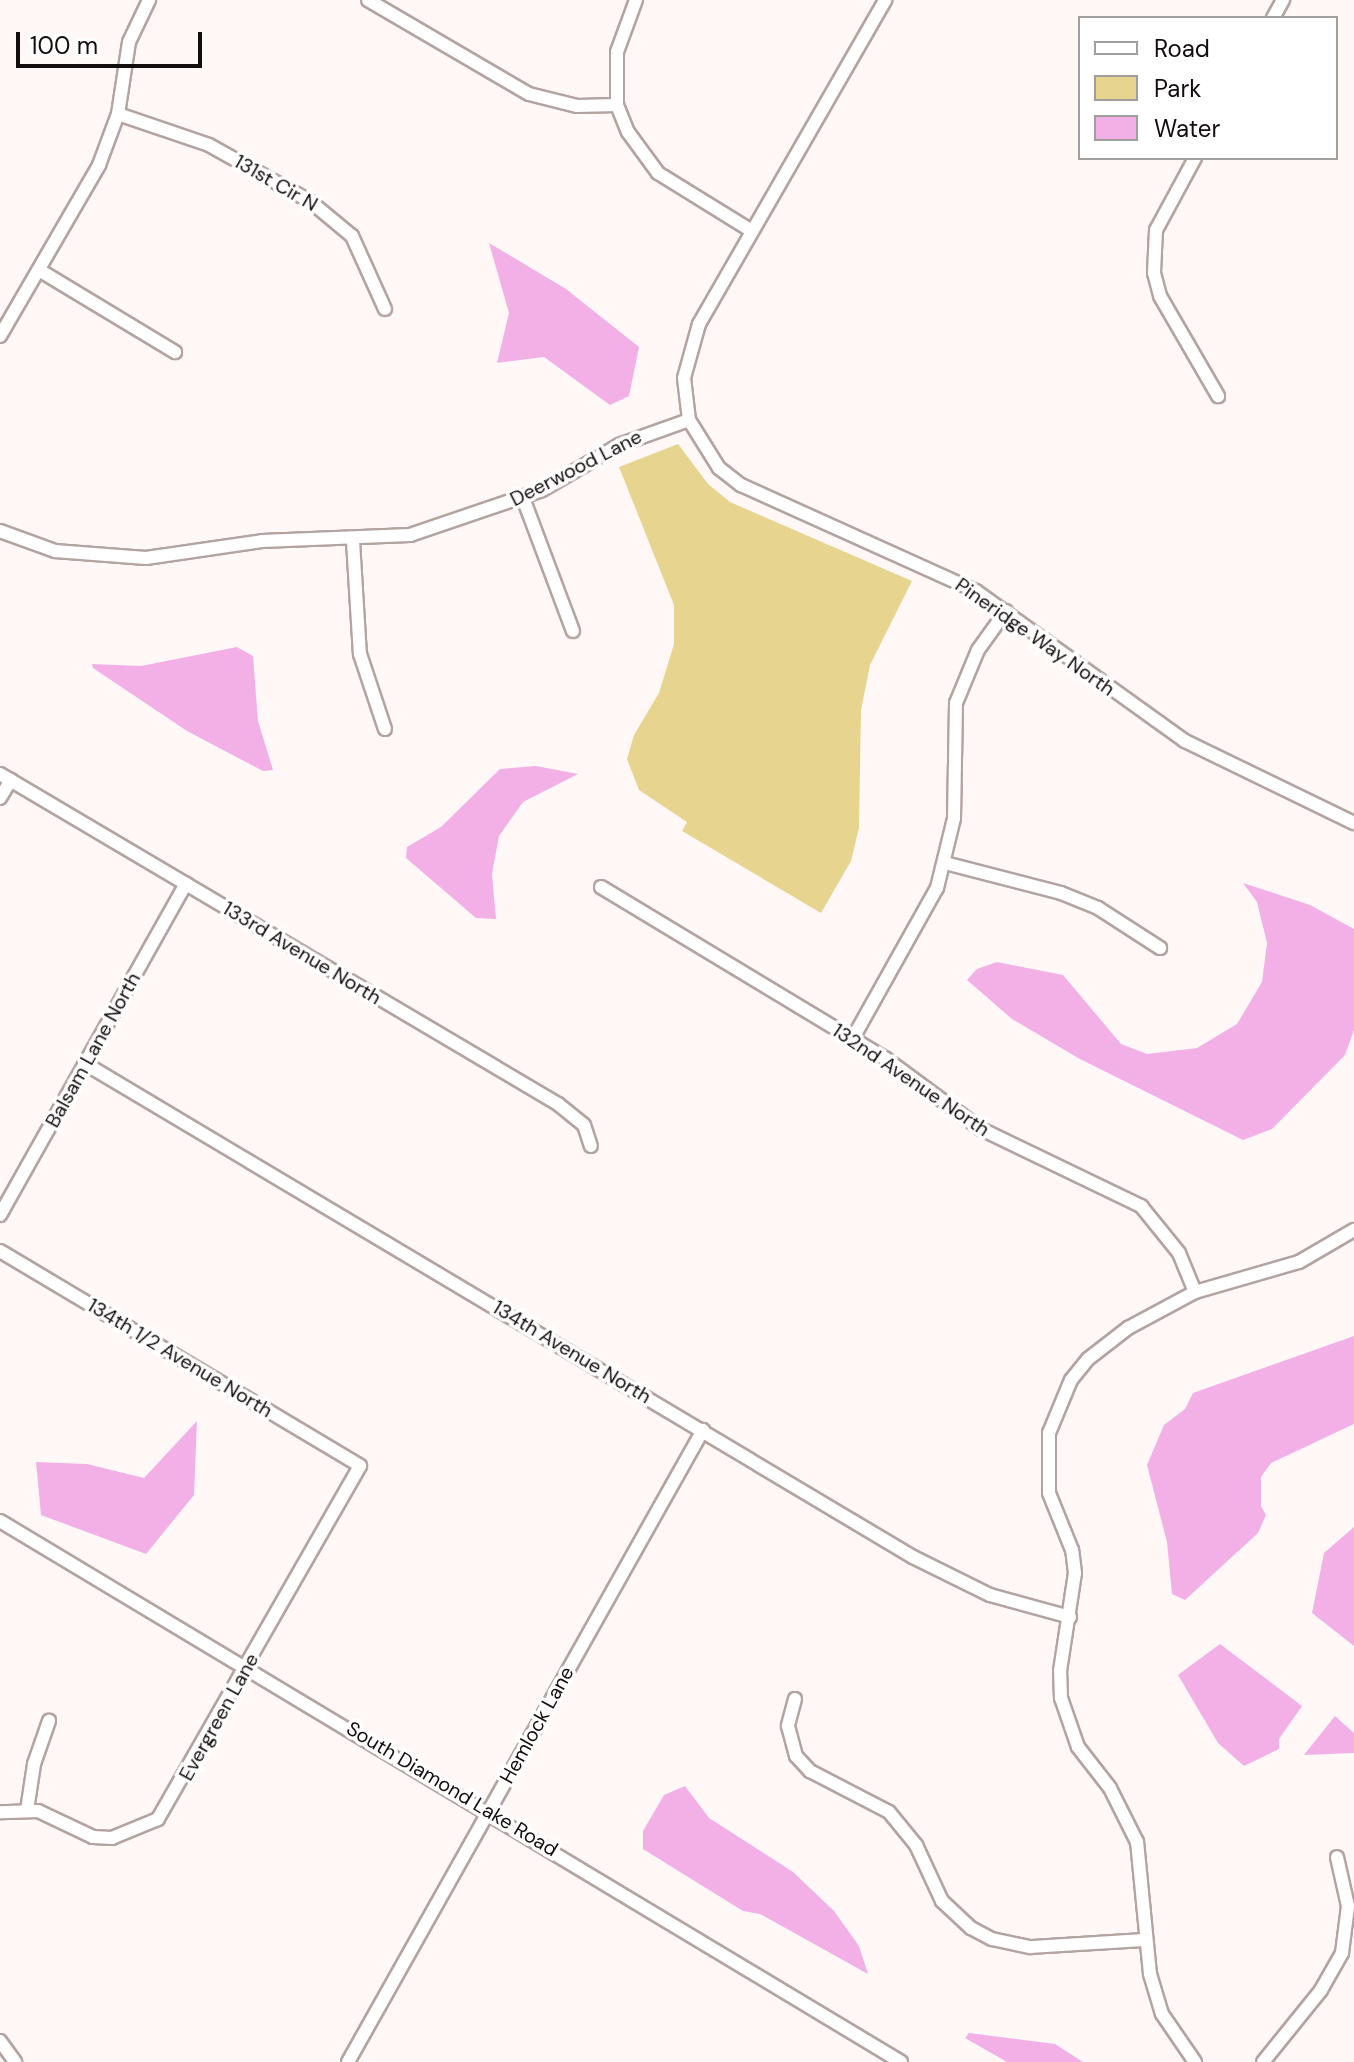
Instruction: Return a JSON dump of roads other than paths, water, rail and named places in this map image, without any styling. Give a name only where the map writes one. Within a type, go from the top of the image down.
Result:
[{"type":"street","points":[[0,336],[99,165],[118,114],[129,42],[149,0]]},
{"type":"street","points":[[368,0],[529,94],[577,106],[617,105]]},
{"type":"street","points":[[636,0],[617,52],[617,105],[634,143],[658,173],[752,231]]},
{"type":"street","points":[[689,420],[684,378],[691,341],[885,0]]},
{"type":"street","name":"131st Cir N","points":[[118,114],[209,145],[311,202],[352,236],[385,309]]},
{"type":"street","points":[[1194,160],[1156,230],[1154,273],[1160,296],[1218,396]]},
{"type":"street","points":[[39,270],[175,352]]},
{"type":"street","name":"Deerwood Lane","points":[[0,531],[55,551],[100,558],[146,558],[262,541],[353,541],[410,535],[523,498],[619,445],[689,420]]},
{"type":"street","name":"Pineridge Way North","points":[[689,420],[719,468],[741,485],[943,573],[1006,611],[1185,741],[1354,823]]},
{"type":"street","points":[[523,498],[573,631]]},
{"type":"street","points":[[353,541],[360,654],[385,729]]},
{"type":"street","points":[[853,1038],[925,918],[945,863],[954,818],[956,703],[978,650],[1006,611]]},
{"type":"street","points":[[0,798],[5,777]]},
{"type":"street","name":"133rd Avenue North","points":[[5,777],[558,1104],[584,1125],[591,1146]]},
{"type":"street","points":[[945,863],[1061,893],[1098,908],[1160,948]]},
{"type":"street","name":"Balsam Lane North","points":[[0,1215],[186,884]]},
{"type":"street","name":"132nd Avenue North","points":[[601,887],[853,1038],[981,1129],[1141,1206],[1171,1240],[1195,1292]]},
{"type":"street","name":"134th Avenue North","points":[[84,1063],[956,1580],[1029,1608],[1070,1617]]},
{"type":"street","points":[[1195,2062],[1162,2014],[1146,1940],[1137,1842],[1110,1788],[1078,1747],[1061,1698],[1060,1671],[1075,1596],[1072,1550],[1049,1493],[1046,1460],[1058,1404],[1071,1380],[1106,1343],[1195,1292],[1299,1262],[1354,1230]]},
{"type":"street","name":"134th 1/2 Avenue North","points":[[0,1251],[360,1466]]},
{"type":"street","name":"Hemlock Lane","points":[[348,2062],[703,1430]]},
{"type":"street","name":"Evergreen Lane","points":[[0,1812],[27,1810],[93,1837],[112,1838],[146,1828],[170,1803],[360,1466]]},
{"type":"street","name":"South Diamond Lake Road","points":[[0,1521],[489,1811],[901,2062]]},
{"type":"street","points":[[795,1699],[788,1726],[796,1756],[810,1771],[889,1812],[916,1845],[942,1901],[971,1928],[992,1939],[1031,1947],[1146,1940]]},
{"type":"street","points":[[27,1810],[34,1764],[49,1721]]},
{"type":"street","points":[[1263,2062],[1321,1990],[1342,1953],[1348,1906],[1337,1857]]},
{"type":"street","points":[[0,2041],[15,2062]]},
{"type":"water","points":[[489,243],[566,289],[639,347],[629,396],[610,405],[544,357],[497,363],[509,313]]},
{"type":"water","points":[[237,647],[253,656],[258,721],[273,770],[263,771],[187,731],[93,668],[92,664],[141,666]]},
{"type":"water","points":[[536,766],[578,774],[523,802],[499,836],[492,874],[496,919],[476,918],[406,858],[407,847],[441,827],[500,769]]},
{"type":"water","points":[[1243,883],[1310,905],[1354,929],[1354,1030],[1345,1055],[1272,1129],[1243,1140],[1078,1058],[1012,1019],[967,980],[977,969],[997,962],[1063,975],[1121,1044],[1147,1054],[1197,1048],[1237,1024],[1262,982],[1267,943],[1257,902]]},
{"type":"water","points":[[1354,1336],[1354,1424],[1271,1463],[1261,1477],[1261,1506],[1266,1515],[1258,1533],[1185,1600],[1172,1594],[1167,1542],[1147,1465],[1164,1425],[1185,1409],[1193,1393]]},
{"type":"water","points":[[197,1421],[194,1495],[146,1554],[41,1515],[36,1462],[87,1464],[144,1478]]},
{"type":"water","points":[[1354,1527],[1354,1646],[1312,1613],[1324,1553]]},
{"type":"water","points":[[1220,1644],[1302,1706],[1279,1739],[1279,1749],[1244,1766],[1218,1743],[1178,1675]]},
{"type":"water","points":[[1335,1716],[1354,1733],[1354,1753],[1304,1755]]},
{"type":"water","points":[[685,1786],[709,1818],[793,1872],[834,1911],[859,1946],[868,1974],[760,1914],[743,1911],[643,1849],[643,1831],[664,1795]]},
{"type":"water","points":[[969,2033],[1055,2044],[1083,2062],[1007,2062],[965,2038]]}]
